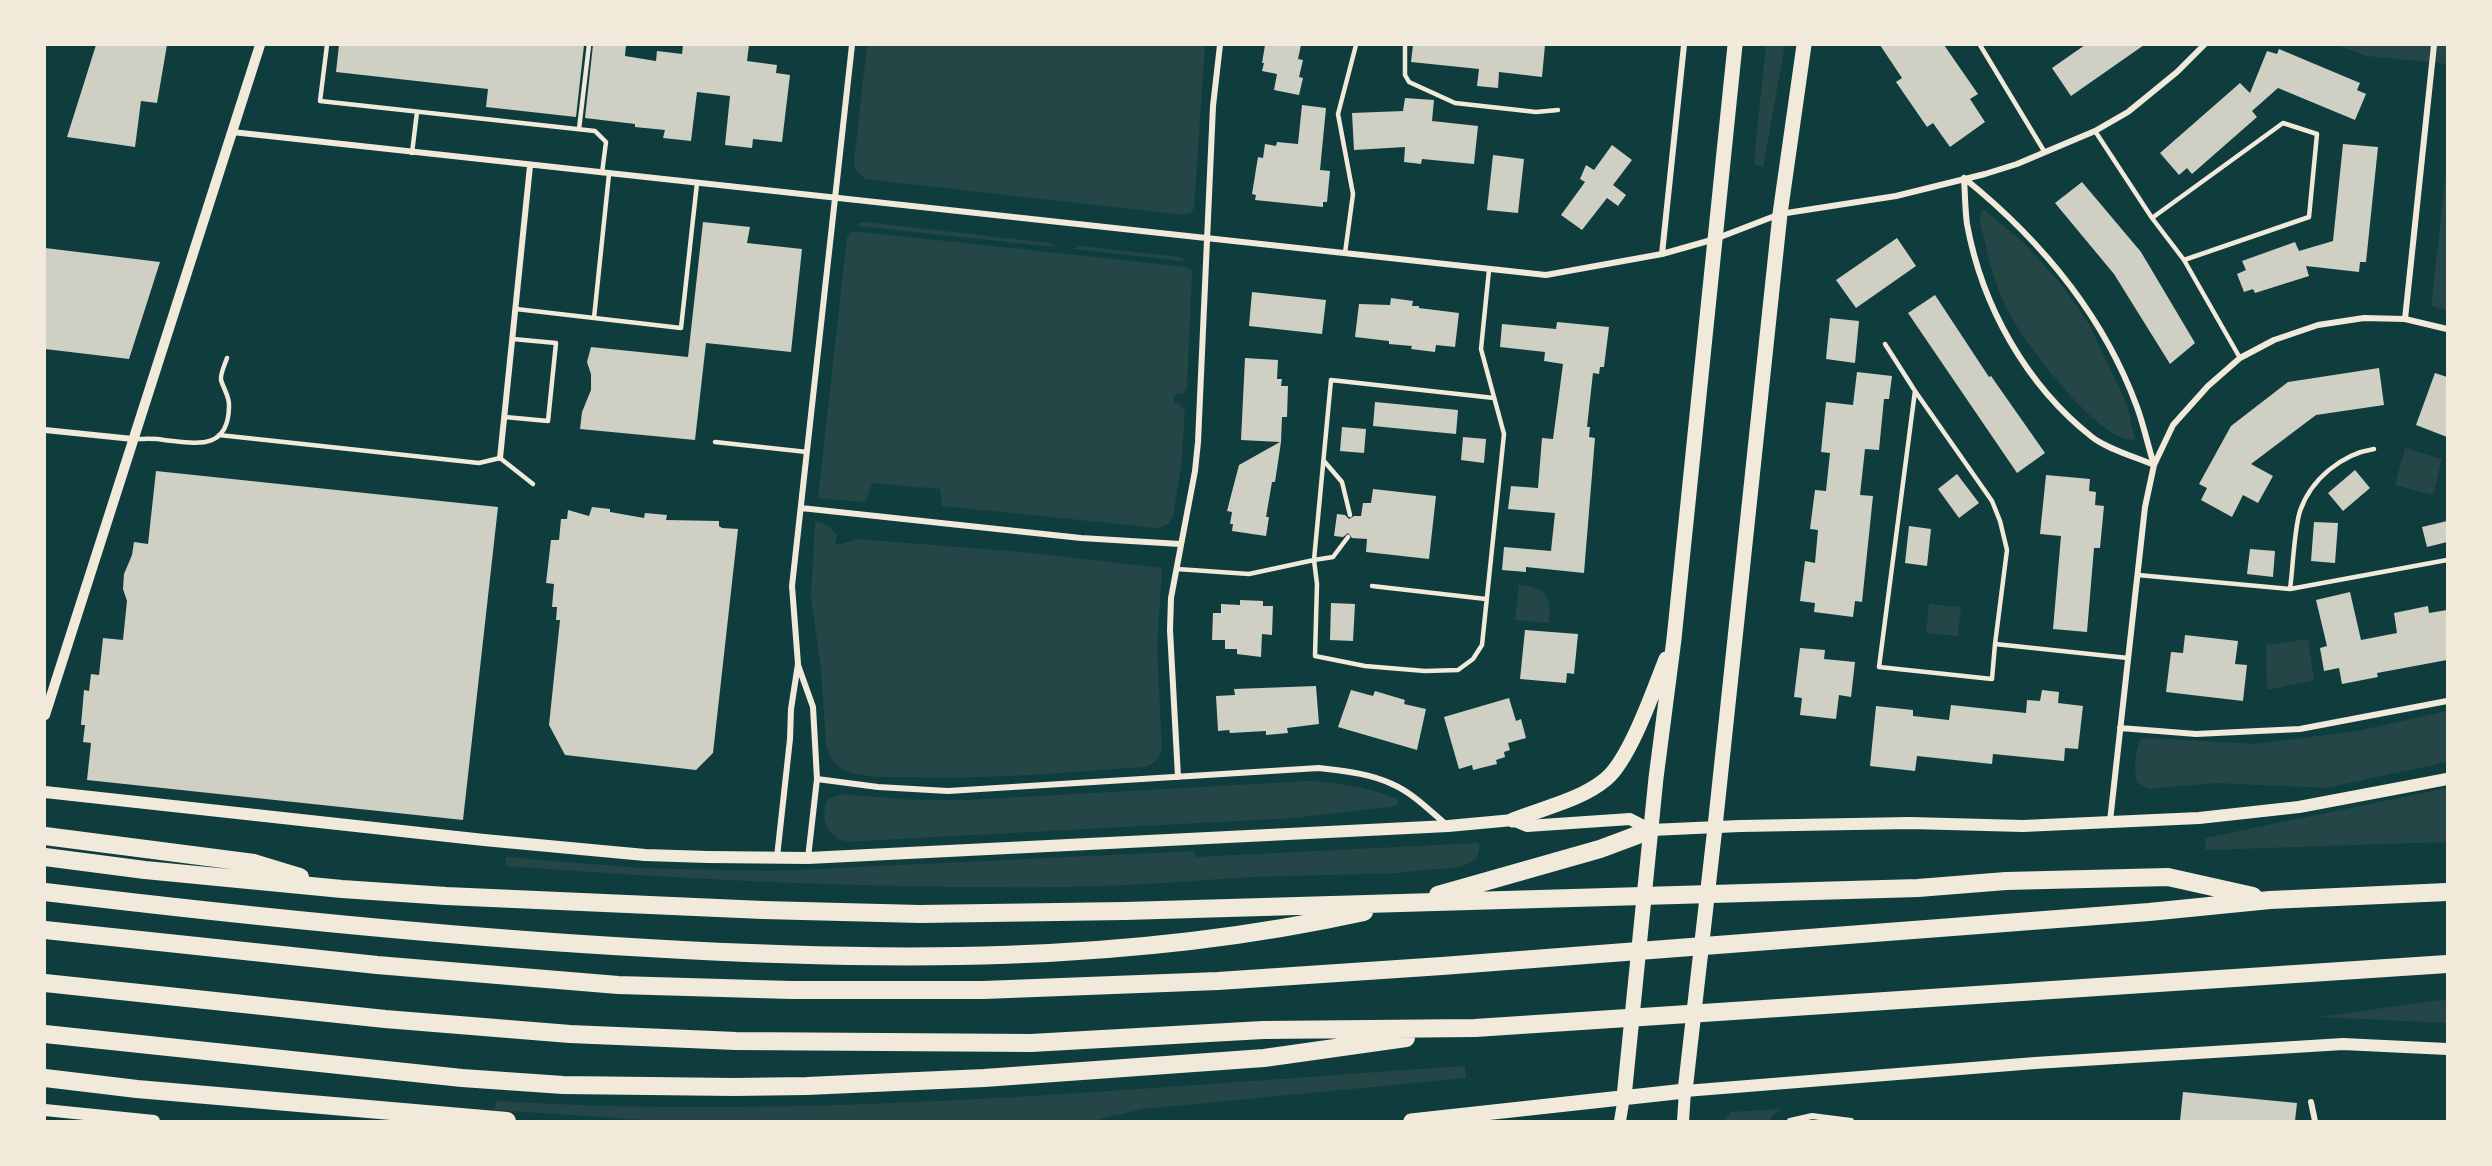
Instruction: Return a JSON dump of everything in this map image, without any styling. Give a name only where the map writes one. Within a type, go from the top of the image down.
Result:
[{"type":"highway","points":[[45,892],[366,926],[713,952],[853,956],[1060,953],[1182,943],[1306,925],[1413,901],[1600,849],[1651,830]]},
{"type":"highway","points":[[45,836],[254,863],[342,889]]},
{"type":"highway","points":[[45,857],[145,870],[342,889],[540,901],[774,911],[985,914],[1918,888],[2006,881],[2168,877],[2270,900]]},
{"type":"highway","points":[[45,930],[378,965],[618,985],[780,990],[971,990],[1218,981],[2149,912],[2270,900],[2447,892]]},
{"type":"highway","points":[[45,983],[408,1021],[614,1036],[770,1042],[1031,1043],[1263,1030],[1475,1028],[2447,964]]},
{"type":"highway","points":[[45,1034],[398,1072],[563,1085],[807,1086],[984,1078],[1264,1058],[1475,1028]]},
{"type":"highway","points":[[45,1078],[137,1089],[507,1121]]},
{"type":"main road","points":[[1620,1121],[1674,639],[1735,45]]},
{"type":"main road","points":[[1683,1121],[1780,214],[1804,45]]},
{"type":"main road","points":[[45,792],[645,855],[777,858],[1448,826],[1513,820],[1572,798],[1608,778],[1618,766],[1639,725],[1674,639]]},
{"type":"main road","points":[[1513,820],[1527,826],[1630,819],[1651,830],[1910,823],[2023,826],[2199,818],[2299,807],[2447,779]]},
{"type":"main road","points":[[1411,1121],[1685,1091],[2035,1063],[2343,1044],[2446,1049]]},
{"type":"main road","points":[[45,1110],[154,1121]]},
{"type":"street","points":[[45,716],[260,45]]},
{"type":"street","points":[[777,858],[791,709],[798,664],[792,586],[852,45]]},
{"type":"street","points":[[1178,777],[1170,630],[1171,598],[1178,569],[1180,544],[1193,482],[1198,442],[1213,106],[1220,45]]},
{"type":"street","points":[[1662,254],[1684,45]]},
{"type":"street","points":[[232,132],[1546,275],[1662,254],[1715,239],[1780,214],[1896,196],[2017,164],[2095,131],[2128,112],[2177,72],[2204,45]]},
{"type":"street","points":[[2405,318],[2434,45]]},
{"type":"street","points":[[500,458],[531,166]]},
{"type":"street","points":[[1964,178],[2008,216],[2046,256],[2086,305],[2113,351],[2137,407],[2154,465]]},
{"type":"street","points":[[1964,178],[1967,223],[1980,276],[2008,340],[2044,392],[2093,438],[2154,465]]},
{"type":"street","points":[[2110,821],[2145,507],[2154,465],[2173,425],[2208,386],[2240,358],[2274,340],[2318,325],[2364,318],[2405,318],[2447,329]]},
{"type":"street","points":[[45,430],[133,439]]},
{"type":"street","points":[[801,508],[1081,538],[1180,544]]},
{"type":"street","points":[[798,664],[813,706],[816,779],[808,858]]},
{"type":"street","points":[[2120,729],[2196,734],[2300,729],[2447,701]]},
{"type":"street","points":[[816,779],[878,787],[948,791],[1319,768],[1351,772],[1392,784],[1413,797],[1448,826]]},
{"type":"street","points":[[2312,1102],[2315,1121]]},
{"type":"street","points":[[1790,1121],[1812,1116],[1851,1121]]},
{"type":"lane","points":[[327,45],[320,101],[595,131],[606,142],[606,173],[594,318]]},
{"type":"lane","points":[[579,129],[589,45]]},
{"type":"lane","points":[[1346,254],[1353,194],[1338,114],[1356,45]]},
{"type":"lane","points":[[1405,45],[1405,75],[1409,81],[1455,103],[1536,112],[1558,111]]},
{"type":"lane","points":[[1980,45],[2044,151]]},
{"type":"lane","points":[[412,153],[417,112]]},
{"type":"lane","points":[[2152,218],[2283,123],[2317,134],[2309,217],[2184,260]]},
{"type":"lane","points":[[2095,131],[2152,218],[2184,260],[2240,358]]},
{"type":"lane","points":[[516,309],[681,328],[697,183]]},
{"type":"lane","points":[[1489,270],[1481,349],[1504,434],[1482,645],[1473,660],[1458,670],[1425,671],[1365,666],[1315,656],[1317,584],[1314,560],[1332,380],[1494,398]]},
{"type":"lane","points":[[505,417],[548,422],[556,343],[513,339]]},
{"type":"lane","points":[[1885,344],[1992,501],[2000,521],[2007,550],[1992,679],[1879,667],[1915,391]]},
{"type":"lane","points":[[219,435],[228,419],[230,405],[220,378],[227,358]]},
{"type":"lane","points":[[133,439],[165,440],[188,444],[203,443],[219,435],[478,463],[500,458],[533,484]]},
{"type":"lane","points":[[715,442],[807,452]]},
{"type":"lane","points":[[2290,589],[2300,512],[2314,485],[2344,458],[2374,449]]},
{"type":"lane","points":[[1324,461],[1342,482],[1350,515]]},
{"type":"lane","points":[[1178,569],[1249,574],[1333,557],[1348,537]]},
{"type":"lane","points":[[2138,575],[2290,589],[2447,560]]},
{"type":"lane","points":[[1372,586],[1486,599]]},
{"type":"lane","points":[[1995,644],[2128,658]]},
{"type":"shaded area","points":[[867,45],[1205,45],[1194,208],[1191,213],[1183,215],[865,179],[855,170],[854,161]]},
{"type":"shaded area","points":[[1766,45],[1785,45],[1763,167],[1755,165],[1755,151]]},
{"type":"shaded area","points":[[2337,45],[2447,45],[2447,64],[2367,56]]},
{"type":"shaded area","points":[[2447,164],[2447,310],[2431,306]]},
{"type":"shaded area","points":[[1984,210],[2024,243],[2060,283],[2089,324],[2127,405],[2135,439],[2121,437],[2105,428],[2086,412],[2021,333],[2003,301],[1992,270],[1980,221],[1981,211]]},
{"type":"shaded area","points":[[864,222],[1050,243],[1054,247],[858,226],[857,224]]},
{"type":"shaded area","points":[[853,231],[1187,267],[1192,271],[1187,388],[1184,393],[1174,395],[1175,404],[1179,404],[1185,410],[1181,468],[1173,516],[1168,524],[1158,528],[942,506],[940,489],[872,483],[867,499],[862,502],[818,498],[847,237]]},
{"type":"shaded area","points":[[1081,246],[1184,259],[1183,261],[1072,249]]},
{"type":"shaded area","points":[[2405,448],[2442,459],[2433,495],[2395,485]]},
{"type":"shaded area","points":[[815,521],[828,525],[837,535],[835,544],[857,539],[1022,552],[1162,568],[1157,648],[1162,750],[1157,759],[1144,767],[940,778],[859,775],[842,769],[832,759],[826,745],[821,670],[811,597]]},
{"type":"shaded area","points":[[1519,585],[1536,588],[1545,595],[1549,606],[1549,623],[1515,620]]},
{"type":"shaded area","points":[[1929,604],[1961,607],[1958,636],[1926,633]]},
{"type":"shaded area","points":[[2308,639],[2314,680],[2267,690],[2266,645]]},
{"type":"shaded area","points":[[2447,711],[2447,762],[2326,788],[2215,783],[2148,789],[2137,782],[2135,760],[2141,739],[2255,744],[2357,731]]},
{"type":"shaded area","points":[[1309,781],[1364,788],[1396,798],[1398,802],[1396,806],[1294,818],[853,841],[841,840],[831,833],[824,816],[828,799],[842,794],[915,800],[967,800]]},
{"type":"shaded area","points":[[2447,788],[2447,842],[2206,850],[2205,838]]},
{"type":"shaded area","points":[[1479,843],[1479,852],[1475,859],[1459,867],[1398,873],[1255,877],[1067,887],[926,887],[786,882],[505,866],[506,857],[640,868],[774,871],[1194,851],[1196,857]]},
{"type":"shaded area","points":[[2447,1000],[2447,1023],[2318,1017],[2433,1001]]},
{"type":"shaded area","points":[[1465,1066],[1466,1078],[1143,1109],[1091,1121],[660,1121],[495,1110],[496,1101],[617,1106],[738,1107],[981,1099]]},
{"type":"shaded area","points":[[1782,1109],[1775,1113],[1769,1121],[1723,1121],[1731,1112]]},
{"type":"building","points":[[96,45],[167,45],[157,103],[141,101],[135,147],[67,137]]},
{"type":"building","points":[[339,45],[584,45],[576,117],[486,107],[488,89],[336,72]]},
{"type":"building","points":[[593,45],[626,45],[625,56],[656,61],[657,51],[682,54],[683,45],[749,45],[747,61],[777,65],[776,73],[790,75],[782,142],[753,139],[752,148],[725,145],[730,96],[697,92],[691,141],[663,138],[665,130],[585,118]]},
{"type":"building","points":[[1265,45],[1301,45],[1298,59],[1303,60],[1299,77],[1303,78],[1299,95],[1274,90],[1277,74],[1262,71]]},
{"type":"building","points":[[1413,45],[1545,45],[1542,77],[1499,72],[1498,88],[1477,86],[1479,69],[1411,62]]},
{"type":"building","points":[[1880,45],[1944,45],[1978,94],[1970,99],[1985,122],[1950,147],[1933,123],[1927,127],[1896,82],[1902,78]]},
{"type":"building","points":[[2085,45],[2144,45],[2071,96],[2052,68]]},
{"type":"building","points":[[2279,49],[2360,83],[2357,90],[2366,94],[2355,120],[2278,88],[2252,111],[2257,117],[2192,174],[2187,168],[2179,175],[2160,153],[2240,83],[2250,93],[2267,51],[2277,54]]},
{"type":"building","points":[[1405,98],[1434,100],[1432,121],[1478,126],[1474,164],[1422,159],[1421,164],[1404,162],[1405,147],[1354,150],[1352,113],[1403,111]]},
{"type":"building","points":[[1302,105],[1326,108],[1320,170],[1330,171],[1327,202],[1323,202],[1323,207],[1255,200],[1256,195],[1252,194],[1258,157],[1263,158],[1265,144],[1276,146],[1277,142],[1298,144]]},
{"type":"building","points":[[2343,144],[2378,147],[2366,262],[2360,262],[2359,272],[2306,266],[2309,276],[2255,293],[2253,289],[2244,292],[2237,274],[2246,270],[2242,261],[2295,242],[2299,251],[2333,241]]},
{"type":"building","points":[[1612,145],[1632,160],[1613,185],[1626,195],[1618,206],[1607,198],[1582,230],[1561,215],[1585,182],[1580,179],[1586,165],[1594,170]]},
{"type":"building","points":[[1493,155],[1524,159],[1518,213],[1487,210]]},
{"type":"building","points":[[2082,182],[2141,252],[2195,343],[2170,364],[2114,274],[2055,203]]},
{"type":"building","points":[[703,222],[750,227],[747,243],[802,249],[791,352],[706,343],[695,440],[580,429],[582,412],[591,390],[591,374],[587,362],[591,347],[688,357]]},
{"type":"building","points":[[1897,238],[1916,266],[1856,308],[1836,280]]},
{"type":"building","points":[[45,248],[160,262],[129,359],[45,349]]},
{"type":"building","points":[[1252,292],[1326,300],[1322,334],[1249,326]]},
{"type":"building","points":[[1935,295],[1989,377],[1991,376],[2045,453],[2017,473],[1908,313]]},
{"type":"building","points":[[1391,298],[1413,301],[1412,306],[1419,306],[1419,308],[1459,313],[1455,347],[1436,345],[1435,352],[1411,349],[1412,346],[1389,344],[1389,341],[1355,337],[1359,304],[1390,305]]},
{"type":"building","points":[[1830,318],[1859,321],[1855,363],[1826,359]]},
{"type":"building","points":[[1557,322],[1609,327],[1604,367],[1600,367],[1599,374],[1593,373],[1587,427],[1590,427],[1589,437],[1595,438],[1584,573],[1526,567],[1526,572],[1502,570],[1504,547],[1551,551],[1555,513],[1508,509],[1511,486],[1538,488],[1542,438],[1553,439],[1563,364],[1544,361],[1545,352],[1500,347],[1502,324],[1556,329]]},
{"type":"building","points":[[1245,358],[1278,360],[1277,379],[1282,379],[1281,386],[1288,386],[1287,417],[1282,417],[1281,442],[1275,482],[1272,482],[1266,517],[1269,517],[1266,536],[1232,531],[1233,524],[1230,524],[1232,512],[1227,511],[1239,465],[1280,442],[1241,440]]},
{"type":"building","points":[[2379,368],[2384,405],[2316,415],[2251,464],[2273,476],[2258,503],[2243,495],[2232,517],[2201,500],[2207,488],[2199,484],[2231,426],[2288,382]]},
{"type":"building","points":[[1857,372],[1892,376],[1889,399],[1884,399],[1879,450],[1865,449],[1860,495],[1873,496],[1862,602],[1855,601],[1853,617],[1814,612],[1815,603],[1800,601],[1805,561],[1815,563],[1818,530],[1810,529],[1815,490],[1826,491],[1830,453],[1821,452],[1826,402],[1853,405]]},
{"type":"building","points":[[2435,373],[2447,377],[2447,437],[2416,425]]},
{"type":"building","points":[[1375,402],[1458,410],[1456,434],[1373,426]]},
{"type":"building","points":[[1342,427],[1366,429],[1364,453],[1340,451]]},
{"type":"building","points":[[1463,437],[1486,439],[1484,463],[1461,460]]},
{"type":"building","points":[[2355,470],[2370,488],[2343,511],[2328,493]]},
{"type":"building","points":[[156,471],[498,507],[463,820],[87,780],[91,743],[83,742],[85,725],[81,725],[84,690],[89,691],[91,674],[99,675],[103,638],[123,640],[127,601],[123,589],[124,574],[132,555],[134,542],[148,544]]},
{"type":"building","points":[[1957,474],[1979,503],[1959,518],[1938,489]]},
{"type":"building","points":[[2046,475],[2090,479],[2089,491],[2096,492],[2095,505],[2104,506],[2100,548],[2094,548],[2087,632],[2053,629],[2061,536],[2040,534]]},
{"type":"building","points":[[1373,489],[1436,496],[1429,559],[1366,552],[1367,539],[1352,538],[1348,533],[1343,537],[1334,536],[1337,514],[1345,515],[1349,519],[1361,516],[1363,503],[1371,503]]},
{"type":"building","points":[[592,507],[644,518],[645,513],[667,515],[666,520],[719,521],[719,526],[722,528],[738,529],[713,753],[696,770],[565,755],[549,725],[560,620],[556,620],[557,607],[552,607],[554,584],[546,583],[551,540],[559,540],[561,519],[567,519],[568,510],[589,516]]},
{"type":"building","points":[[2447,521],[2447,542],[2427,547],[2422,527]]},
{"type":"building","points":[[2314,522],[2338,523],[2335,563],[2311,561]]},
{"type":"building","points":[[1909,526],[1931,529],[1927,566],[1905,563]]},
{"type":"building","points":[[2250,549],[2275,551],[2273,577],[2247,574]]},
{"type":"building","points":[[2350,592],[2361,640],[2397,633],[2394,613],[2428,606],[2429,613],[2447,610],[2447,660],[2377,673],[2378,677],[2342,684],[2339,668],[2324,671],[2320,648],[2327,646],[2316,600]]},
{"type":"building","points":[[1240,600],[1263,601],[1263,606],[1273,606],[1272,635],[1262,634],[1261,657],[1237,654],[1237,649],[1225,649],[1225,640],[1212,640],[1213,613],[1221,613],[1221,604],[1240,605]]},
{"type":"building","points":[[1331,603],[1355,604],[1353,641],[1330,640]]},
{"type":"building","points":[[1525,630],[1578,634],[1574,674],[1567,673],[1566,683],[1520,679]]},
{"type":"building","points":[[2185,635],[2238,641],[2235,664],[2247,665],[2243,701],[2166,692],[2171,652],[2183,653]]},
{"type":"building","points":[[1800,648],[1825,650],[1824,659],[1855,662],[1851,697],[1839,695],[1836,719],[1800,715],[1802,698],[1794,697]]},
{"type":"building","points":[[1316,686],[1319,724],[1287,728],[1288,733],[1266,735],[1266,731],[1230,733],[1229,730],[1218,731],[1216,696],[1235,695],[1234,689]]},
{"type":"building","points":[[1351,690],[1373,696],[1375,691],[1405,700],[1404,704],[1426,709],[1417,750],[1338,727]]},
{"type":"building","points":[[2042,690],[2059,692],[2058,703],[2083,706],[2078,749],[2065,748],[2064,761],[1993,754],[1992,764],[1917,756],[1915,771],[1870,766],[1876,706],[1913,710],[1913,716],[1949,720],[1951,705],[2026,713],[2027,700],[2040,701]]},
{"type":"building","points":[[1509,698],[1516,721],[1521,719],[1526,738],[1508,743],[1510,750],[1504,752],[1505,757],[1496,760],[1497,764],[1473,770],[1472,765],[1459,769],[1444,717]]},
{"type":"building","points":[[2183,1092],[2297,1103],[2295,1121],[2180,1121]]}]
